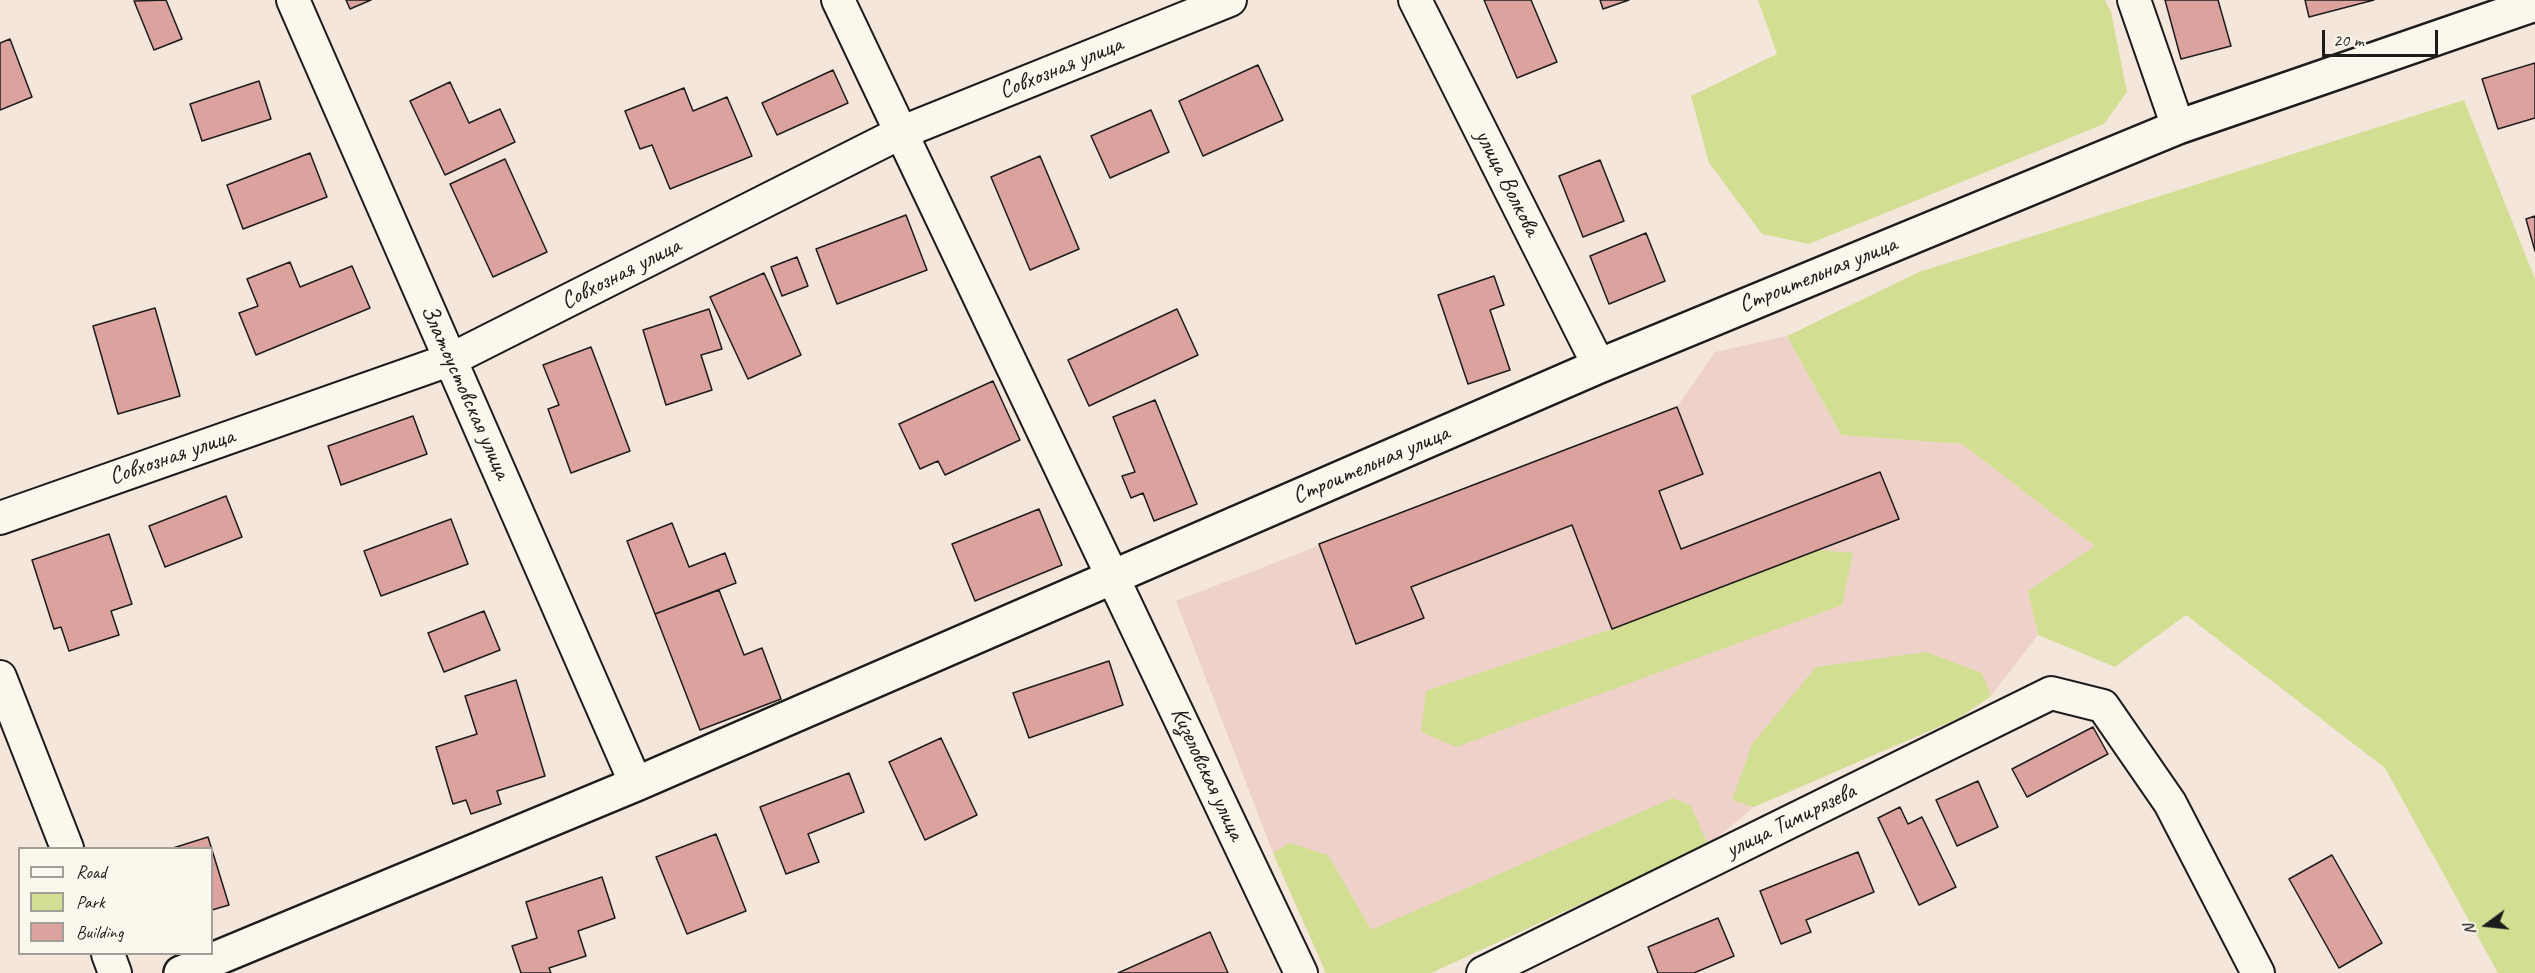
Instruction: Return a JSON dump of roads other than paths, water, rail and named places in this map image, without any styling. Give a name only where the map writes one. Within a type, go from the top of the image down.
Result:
[{"type":"street","name":"Златоустовская улица","points":[[293,0],[636,784]]},
{"type":"street","name":"Кизеловская улица","points":[[838,0],[1301,973]]},
{"type":"street","name":"Совхозная улица","points":[[0,518],[452,359],[900,133],[1230,0]]},
{"type":"street","name":"улица Волкова","points":[[1415,0],[1599,366]]},
{"type":"street","points":[[2134,0],[2178,127]]},
{"type":"street","name":"Строительная улица","points":[[181,973],[636,784],[1599,366],[2178,127],[2535,4]]},
{"type":"street","points":[[0,677],[66,847]]},
{"type":"street","name":"улица Тимирязева","points":[[1483,973],[2051,693],[2103,706],[2170,803],[2258,973]]},
{"type":"street","points":[[108,955],[115,973]]}]
